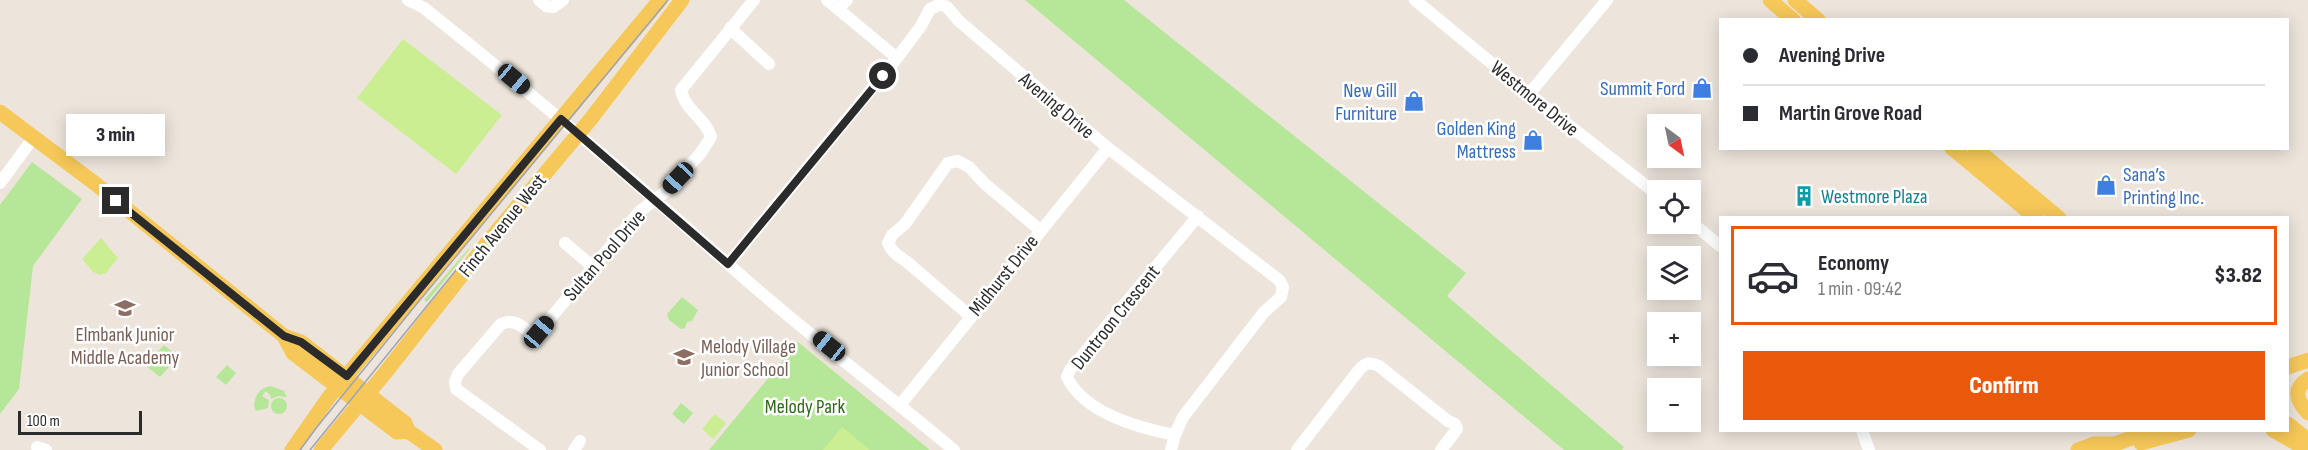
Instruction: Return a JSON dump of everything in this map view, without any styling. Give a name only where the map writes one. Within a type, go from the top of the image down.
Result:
[{"type":"main road","name":"Finch Avenue West","points":[[292,450],[312,419],[342,382],[660,0]]},
{"type":"main road","name":"Finch Avenue West","points":[[321,450],[578,134],[682,0]]},
{"type":"main road","points":[[1770,0],[1791,18]]},
{"type":"main road","points":[[1795,0],[1816,18]]},
{"type":"main road","points":[[0,112],[97,185],[284,336],[293,353],[405,423],[408,431],[435,450]]},
{"type":"main road","points":[[1954,150],[2034,216]]},
{"type":"main road","points":[[1977,150],[2057,216]]},
{"type":"main road","points":[[2289,360],[2307,369]]},
{"type":"main road","points":[[2289,367],[2307,369]]},
{"type":"main road","points":[[2289,383],[2307,369]]},
{"type":"main road","points":[[2307,369],[2297,393],[2299,404],[2308,413]]},
{"type":"main road","points":[[2289,407],[2308,422]]},
{"type":"main road","points":[[2289,425],[2308,440]]},
{"type":"main road","points":[[2094,444],[2106,432]]},
{"type":"main road","points":[[2078,450],[2094,444],[2115,444],[2148,432]]},
{"type":"main road","points":[[2115,450],[2182,432]]},
{"type":"main road","points":[[2276,432],[2308,450]]},
{"type":"street","points":[[408,0],[427,4],[728,264],[954,450]]},
{"type":"street","points":[[539,0],[553,8],[562,0]]},
{"type":"street","points":[[754,0],[730,28],[769,64]]},
{"type":"street","points":[[827,0],[842,5],[897,58]]},
{"type":"street","name":"Westmore Drive","points":[[1415,0],[1529,94],[1647,186]]},
{"type":"street","points":[[1529,94],[1607,0]]},
{"type":"street","name":"Avening Drive","points":[[728,264],[897,58],[921,26],[930,9],[941,4],[1108,148],[1198,216],[1278,280],[1283,287],[1281,297],[1264,312],[1183,417],[1171,450]]},
{"type":"street","name":"Sultan Pool Drive","points":[[540,450],[456,389],[455,382],[458,374],[501,324],[515,321],[531,333],[539,332],[639,212],[656,200],[700,154],[711,137],[709,130],[683,100],[681,90],[730,28]]},
{"type":"street","points":[[0,183],[34,137]]},
{"type":"street","name":"Midhurst Drive","points":[[900,405],[1108,148]]},
{"type":"street","points":[[970,316],[890,249],[888,243],[892,235],[905,224],[948,163],[958,161],[969,167],[985,184],[1040,230]]},
{"type":"street","name":"Duntroon Crescent","points":[[1175,435],[1133,426],[1112,416],[1088,401],[1071,386],[1067,377],[1070,369],[1198,216]]},
{"type":"street","points":[[1701,230],[1719,245]]},
{"type":"street","points":[[565,243],[593,267]]},
{"type":"street","points":[[1297,450],[1359,370],[1371,362],[1448,422],[1455,424],[1457,429],[1442,450]]},
{"type":"street","points":[[1863,432],[1869,450]]},
{"type":"green space","points":[[1025,0],[1124,0],[1466,273],[1447,296],[1624,447],[1622,450],[1564,450]]},
{"type":"green space","points":[[403,39],[502,115],[456,174],[357,98]]},
{"type":"green space","points":[[32,162],[82,199],[33,266],[19,389],[0,414],[0,205]]},
{"type":"green space","points":[[101,238],[118,258],[106,273],[100,275],[93,272],[82,259]]},
{"type":"green space","points":[[470,247],[427,302],[424,300]]},
{"type":"green space","points":[[682,297],[698,310],[692,321],[687,322],[685,328],[681,329],[669,320],[667,314]]},
{"type":"green space","name":"Melody Park","points":[[798,342],[930,450],[709,450]]},
{"type":"green space","points":[[164,345],[176,355],[175,360],[160,377],[145,365]]},
{"type":"green space","points":[[227,365],[236,373],[226,385],[216,377]]},
{"type":"green space","points":[[271,386],[284,391],[287,397],[278,396],[271,399],[266,391],[262,396],[269,400],[268,408],[256,411],[254,406],[257,395],[263,388]]},
{"type":"green space","points":[[279,398],[285,400],[287,406],[285,412],[279,414],[273,412],[271,406],[273,400]]},
{"type":"green space","points":[[681,403],[693,413],[684,424],[672,414]]},
{"type":"green space","points":[[715,414],[726,423],[713,439],[702,429]]},
{"type":"green space","points":[[842,427],[870,450],[823,450]]},
{"type":"tram line","points":[[300,450],[415,306],[668,0]]},
{"type":"tram line","points":[[310,450],[461,264]]},
{"type":"place","name":"Summit Ford","points":[[1702,88]]},
{"type":"place","name":"New Gill Furniture","points":[[1414,101]]},
{"type":"place","name":"Golden King Mattress","points":[[1533,140]]},
{"type":"place","name":"Sana’s Printing Inc.","points":[[2106,185]]},
{"type":"place","name":"Westmore Plaza","points":[[1804,196]]},
{"type":"place","name":"Elmbank Junior Middle Academy","points":[[125,308]]},
{"type":"place","name":"Melody Village Junior School","points":[[684,357]]},
{"type":"route","points":[[116,201],[284,336],[301,342],[347,376],[561,119],[728,264],[883,76]]}]
